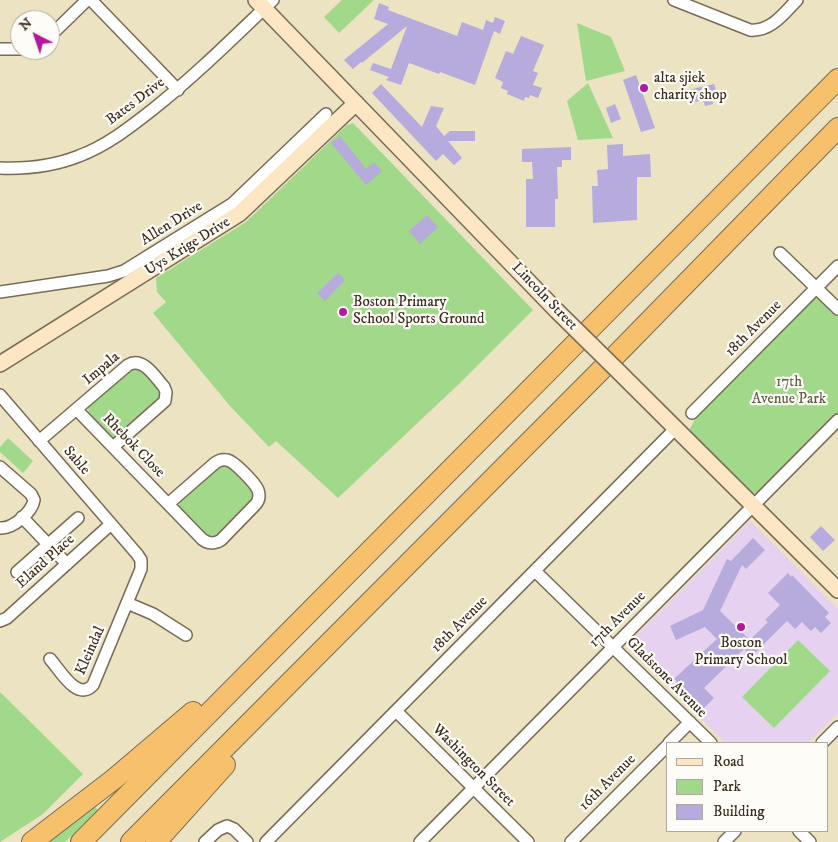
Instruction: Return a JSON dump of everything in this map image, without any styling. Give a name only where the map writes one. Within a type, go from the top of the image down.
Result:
[{"type":"highway","points":[[81,842],[838,79]]},
{"type":"highway","points":[[131,842],[605,366],[838,128]]},
{"type":"highway","points":[[156,842],[327,650],[338,633]]},
{"type":"highway","points":[[32,842],[142,757],[238,671],[277,646]]},
{"type":"street","points":[[60,27],[89,0],[178,90]]},
{"type":"street","points":[[674,0],[750,30],[757,31],[773,24],[797,0]]},
{"type":"street","name":"Bates Drive","points":[[0,168],[30,168],[58,163],[100,147],[128,130],[178,90],[265,3]]},
{"type":"street","name":"Lincoln Street","points":[[265,3],[356,103],[557,311],[754,506],[836,583]]},
{"type":"street","name":"Uys Krige Drive","points":[[0,364],[239,214],[356,103]]},
{"type":"street","name":"Allen Drive","points":[[0,292],[108,276],[131,267],[232,204],[326,114]]},
{"type":"street","points":[[780,253],[838,309]]},
{"type":"street","name":"18th Avenue","points":[[692,413],[838,266]]},
{"type":"street","name":"Impala","points":[[39,441],[131,363],[137,362],[146,366],[165,390],[165,400],[113,447]]},
{"type":"street","name":"Sable","points":[[0,395],[130,546]]},
{"type":"street","name":"Rhebok Close","points":[[77,410],[113,447],[168,504],[204,541],[214,543],[221,540],[255,505],[259,499],[259,492],[256,486],[235,464],[230,460],[223,460],[215,463],[168,504]]},
{"type":"street","name":"17th Avenue","points":[[420,842],[838,420]]},
{"type":"street","name":"18th Avenue","points":[[266,842],[676,428]]},
{"type":"street","points":[[0,467],[23,487],[34,500],[32,507],[22,517],[7,528],[0,528]]},
{"type":"street","points":[[22,517],[67,564]]},
{"type":"street","points":[[16,572],[78,518]]},
{"type":"street","name":"Eland Place","points":[[0,621],[7,618],[111,524]]},
{"type":"street","name":"Kleindal","points":[[50,659],[75,688],[83,691],[90,688],[95,682],[142,565],[140,557],[130,546]]},
{"type":"street","name":"Gladstone Avenue","points":[[535,571],[709,742]]},
{"type":"street","points":[[127,603],[154,614],[186,635]]},
{"type":"street","name":"Washington Street","points":[[396,710],[528,842]]},
{"type":"street","name":"16th Avenue","points":[[670,742],[690,722]]},
{"type":"street","points":[[823,742],[838,727]]},
{"type":"street","name":"16th Avenue","points":[[571,842],[666,746]]},
{"type":"street","points":[[205,842],[218,830],[227,826],[234,829],[247,842]]},
{"type":"street","points":[[724,842],[734,832]]},
{"type":"street","points":[[799,832],[810,842]]},
{"type":"shaded area","name":"Boston Primary School","points":[[750,521],[838,609],[838,713],[809,742],[724,742],[627,645]]},
{"type":"green space","points":[[342,0],[374,0],[339,33],[324,17]]},
{"type":"green space","points":[[577,23],[611,37],[625,71],[586,81]]},
{"type":"green space","points":[[588,83],[613,138],[578,140],[567,101]]},
{"type":"green space","name":"Boston Primary School Sports Ground","points":[[353,123],[533,310],[461,382],[338,498],[276,441],[269,447],[230,406],[153,313],[166,302],[157,292],[156,278],[246,222],[347,125]]},
{"type":"green space","name":"17th Avenue Park","points":[[814,298],[820,299],[838,317],[838,413],[759,493],[752,493],[689,431],[696,417]]},
{"type":"green space","points":[[140,367],[160,389],[162,398],[116,438],[110,437],[89,416],[88,406],[131,368]]},
{"type":"green space","points":[[8,438],[33,461],[23,473],[0,452],[0,447]]},
{"type":"green space","points":[[223,464],[229,465],[254,491],[254,500],[218,538],[210,539],[179,508],[180,500]]},
{"type":"green space","points":[[798,640],[830,671],[774,728],[742,697]]},
{"type":"green space","points":[[0,692],[83,774],[43,814],[0,842]]},
{"type":"green space","points":[[94,806],[98,810],[65,842],[48,842]]},
{"type":"building","points":[[379,3],[389,7],[388,10],[457,36],[462,22],[483,30],[486,20],[493,23],[495,17],[505,21],[500,34],[494,31],[475,85],[409,63],[401,85],[386,80],[389,77],[370,70],[373,63],[391,69],[407,26],[353,69],[344,60],[388,24],[374,19]]},
{"type":"building","points":[[521,36],[544,45],[533,71],[538,73],[533,85],[542,88],[538,98],[530,95],[529,98],[525,97],[524,101],[507,94],[508,91],[501,88],[503,82],[495,78],[506,51],[513,54]]},
{"type":"building","points":[[636,75],[655,128],[641,132],[623,80]]},
{"type":"building","points":[[381,84],[422,127],[431,106],[444,108],[436,126],[444,136],[450,131],[475,131],[475,141],[448,141],[462,158],[454,165],[443,154],[436,161],[372,93]]},
{"type":"building","points":[[714,84],[718,96],[712,98],[713,104],[705,106],[703,100],[691,103],[688,90]]},
{"type":"building","points":[[615,104],[621,119],[611,123],[606,108]]},
{"type":"building","points":[[340,136],[366,169],[374,162],[382,171],[366,185],[331,143]]},
{"type":"building","points":[[623,144],[623,156],[650,154],[651,177],[637,177],[637,220],[593,223],[592,186],[598,186],[597,170],[608,169],[607,145]]},
{"type":"building","points":[[571,147],[571,160],[562,160],[562,167],[557,167],[558,199],[555,199],[555,227],[526,227],[526,179],[533,179],[532,162],[522,162],[522,149]]},
{"type":"building","points":[[427,215],[438,227],[420,244],[409,231]]},
{"type":"building","points":[[338,273],[345,280],[325,301],[317,293]]},
{"type":"building","points":[[821,526],[835,540],[823,551],[810,537]]},
{"type":"building","points":[[753,538],[765,550],[746,569],[742,565],[720,611],[750,640],[768,622],[765,620],[780,605],[768,593],[788,573],[829,613],[825,617],[831,623],[821,633],[815,627],[811,631],[802,622],[795,629],[787,621],[752,656],[744,649],[704,688],[714,698],[704,708],[674,679],[717,639],[705,627],[676,640],[670,626],[703,610],[727,559],[731,561]]},
{"type":"place","name":"alta sjiek charity shop","points":[[644,88]]},
{"type":"place","name":"Boston Primary School Sports Ground","points":[[343,312]]},
{"type":"place","name":"Boston Primary School","points":[[741,627]]}]
